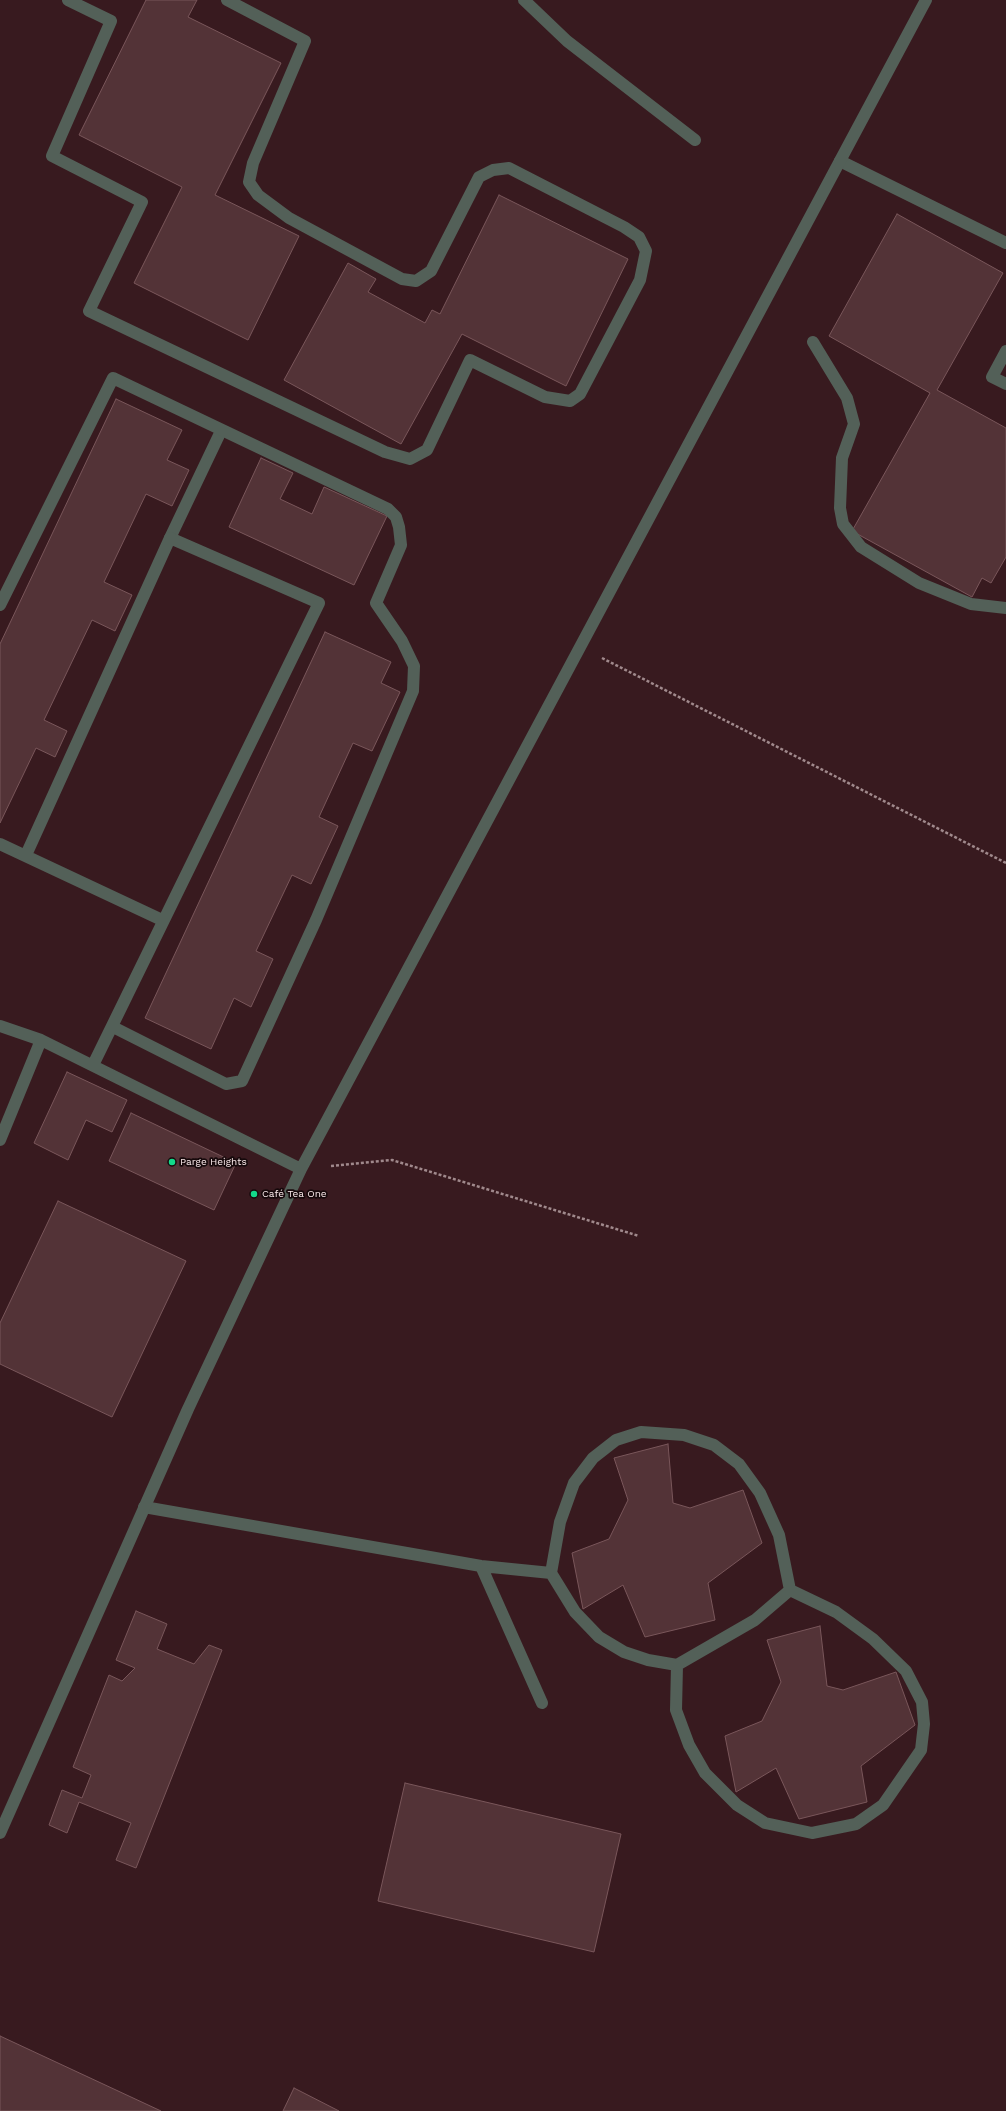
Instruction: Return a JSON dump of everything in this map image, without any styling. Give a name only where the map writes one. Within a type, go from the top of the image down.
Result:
[{"type":"street","points":[[68,0],[111,21],[52,156],[142,202],[89,311],[385,452],[410,459],[427,450],[470,360],[545,397],[570,402],[580,394],[640,280],[646,251],[639,237],[624,227],[509,168],[493,170],[479,177],[431,271],[416,281],[402,279],[290,218],[258,195],[249,182],[253,163],[305,41],[227,0]]},
{"type":"street","points":[[524,0],[567,41],[695,140]]},
{"type":"street","points":[[0,1833],[188,1409],[301,1169],[926,0]]},
{"type":"street","points":[[840,161],[1006,243]]},
{"type":"street","points":[[813,342],[847,398],[854,424],[842,458],[840,508],[843,524],[861,547],[919,583],[971,604],[1006,608]]},
{"type":"street","points":[[1006,351],[992,377],[1006,384]]},
{"type":"street","points":[[0,605],[113,378],[221,431],[388,509],[396,517],[399,527],[401,545],[376,603],[402,641],[414,666],[414,691],[316,920],[242,1081],[226,1084],[113,1027]]},
{"type":"street","points":[[26,855],[170,538],[221,431]]},
{"type":"street","points":[[93,1065],[113,1027],[162,920],[319,602],[170,538]]},
{"type":"street","points":[[0,844],[162,920]]},
{"type":"street","points":[[0,1026],[41,1040],[301,1169]]},
{"type":"street","points":[[0,1140],[41,1040]]},
{"type":"street","points":[[641,1432],[684,1436],[714,1445],[739,1464],[760,1493],[779,1535],[790,1590],[755,1620],[677,1665],[648,1660],[624,1652],[599,1637],[575,1612],[551,1573],[560,1522],[574,1483],[593,1458],[616,1440],[641,1432]]},
{"type":"street","points":[[144,1507],[481,1566],[551,1573]]},
{"type":"street","points":[[481,1566],[542,1703]]},
{"type":"street","points":[[677,1665],[676,1710],[689,1745],[705,1773],[737,1806],[765,1823],[812,1833],[856,1824],[883,1805],[921,1750],[924,1724],[922,1702],[906,1671],[873,1638],[836,1612],[790,1590]]},
{"type":"path","points":[[580,647],[1006,863]]},
{"type":"path","points":[[301,1169],[392,1160],[639,1236]]},
{"type":"building","points":[[146,0],[197,0],[188,17],[281,63],[215,195],[299,236],[248,340],[134,283],[182,187],[79,135]]},
{"type":"building","points":[[499,195],[628,259],[566,386],[462,334],[401,444],[284,380],[348,263],[376,279],[368,292],[425,323],[432,310],[440,314]]},
{"type":"building","points":[[897,214],[1003,273],[937,390],[1006,428],[1006,557],[991,583],[982,578],[972,597],[852,531],[930,393],[829,336]]},
{"type":"building","points":[[116,399],[182,430],[167,460],[189,470],[172,506],[146,494],[104,582],[132,595],[115,631],[92,620],[44,720],[67,731],[55,757],[36,748],[0,823],[0,644]]},
{"type":"building","points":[[261,458],[293,473],[280,499],[312,514],[324,487],[387,516],[354,585],[229,527]]},
{"type":"building","points":[[325,632],[391,662],[381,683],[400,692],[372,751],[353,743],[319,817],[338,826],[311,884],[292,875],[256,951],[273,959],[251,1007],[234,998],[211,1049],[145,1018]]},
{"type":"building","points":[[67,1072],[127,1100],[112,1132],[86,1120],[68,1160],[34,1143]]},
{"type":"building","name":"Parge Heights","points":[[131,1113],[236,1163],[214,1210],[109,1161]]},
{"type":"building","points":[[58,1201],[186,1261],[112,1417],[0,1364],[0,1323]]},
{"type":"building","points":[[668,1444],[673,1503],[690,1508],[743,1490],[762,1543],[708,1583],[715,1620],[645,1637],[623,1585],[583,1609],[572,1553],[609,1539],[628,1500],[614,1458]]},
{"type":"building","points":[[136,1611],[167,1624],[157,1649],[194,1664],[209,1645],[222,1650],[136,1868],[116,1860],[131,1823],[79,1802],[67,1833],[49,1825],[62,1790],[82,1798],[91,1775],[73,1767],[109,1675],[122,1681],[135,1668],[116,1660]]},
{"type":"building","points":[[820,1626],[827,1686],[843,1690],[896,1672],[915,1725],[861,1766],[867,1802],[799,1819],[776,1768],[736,1792],[725,1736],[762,1721],[781,1682],[767,1640]]},
{"type":"building","points":[[405,1783],[621,1834],[594,1952],[378,1901]]},
{"type":"building","points":[[0,2036],[161,2111],[0,2111]]},
{"type":"building","points":[[294,2088],[339,2111],[283,2111]]},
{"type":"place","name":"Parge Heights","points":[[172,1162]]},
{"type":"place","name":"Café Tea One","points":[[254,1194]]}]
